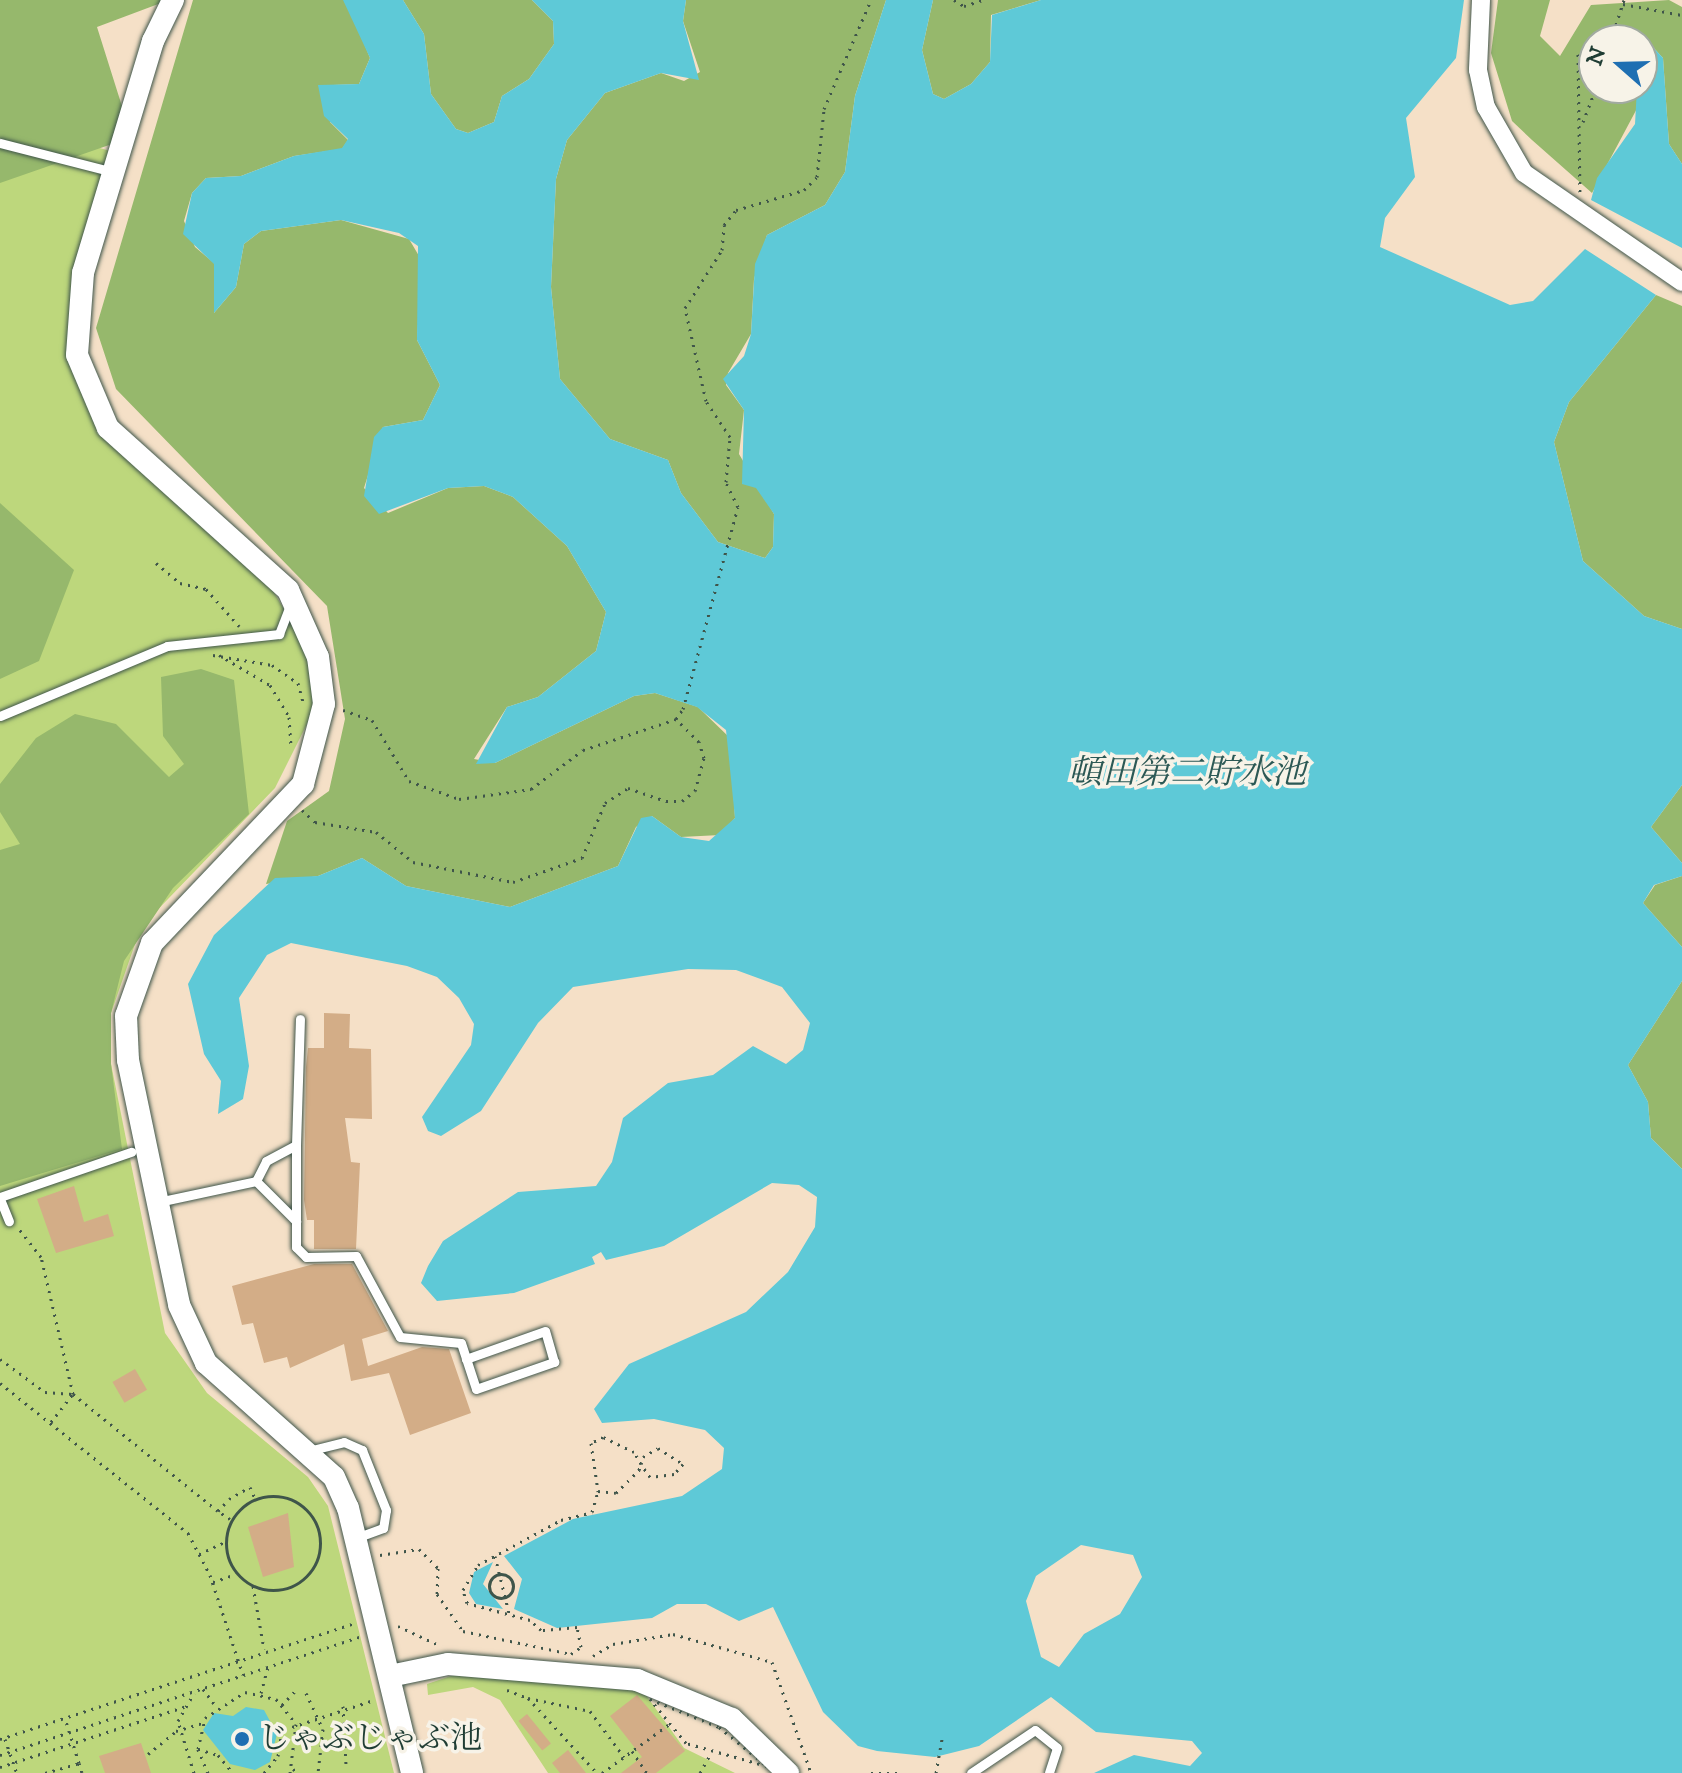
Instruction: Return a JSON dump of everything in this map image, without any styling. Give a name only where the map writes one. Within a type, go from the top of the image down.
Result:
[{"type":"street","points":[[173,0],[113,172],[76,314],[77,355],[89,394],[108,428],[266,566],[292,598],[318,657],[315,707],[319,745],[290,800],[175,912],[136,978],[126,1016],[128,1060],[179,1305],[206,1363],[334,1477],[358,1548],[412,1773]]},
{"type":"street","points":[[1481,0],[1478,70],[1486,107],[1524,173],[1570,209],[1682,282]]},
{"type":"street","points":[[390,1676],[448,1664],[637,1680],[732,1719],[788,1773]]},
{"type":"lane","points":[[0,143],[113,172]]},
{"type":"lane","points":[[0,716],[167,646],[279,634],[292,598]]},
{"type":"lane","points":[[300,1019],[296,1247],[306,1257],[356,1256],[400,1337],[461,1343],[466,1359],[476,1389],[554,1362],[545,1331],[466,1359]]},
{"type":"lane","points":[[256,1181],[266,1161],[296,1145]]},
{"type":"lane","points":[[9,1221],[0,1198],[131,1152]]},
{"type":"lane","points":[[158,1202],[256,1181]]},
{"type":"lane","points":[[256,1181],[296,1221]]},
{"type":"lane","points":[[308,1451],[344,1442],[362,1450],[386,1510],[383,1528],[358,1548]]},
{"type":"lane","points":[[971,1773],[1035,1730],[1057,1748],[1049,1773]]},
{"type":"path","points":[[291,751],[281,700],[256,671],[219,655],[272,665],[298,683],[315,707],[372,720],[409,781],[459,799],[531,789],[583,750],[676,719],[683,709],[738,507],[726,482],[730,437],[706,401],[685,308],[722,250],[724,225],[736,210],[804,190],[817,177],[824,109],[871,0]]},
{"type":"path","points":[[954,0],[983,0]]},
{"type":"path","points":[[1616,24],[1624,2],[1682,15]]},
{"type":"path","points":[[1570,209],[1580,193],[1580,104]]},
{"type":"path","points":[[1581,125],[1590,104]]},
{"type":"path","points":[[156,563],[180,583],[206,589],[244,640]]},
{"type":"path","points":[[290,800],[315,822],[376,832],[413,862],[513,882],[582,858],[605,803],[628,788],[674,801],[695,791],[704,758],[676,719]]},
{"type":"path","points":[[298,752],[302,742]]},
{"type":"path","points":[[9,1221],[41,1257],[73,1394]]},
{"type":"path","points":[[0,1359],[45,1392],[73,1394],[231,1520]]},
{"type":"path","points":[[0,1383],[156,1501],[199,1554],[213,1582],[243,1675]]},
{"type":"path","points":[[51,1422],[73,1394]]},
{"type":"path","points":[[358,1548],[419,1549],[438,1568],[437,1594],[463,1631],[571,1654],[581,1647],[577,1627],[554,1633],[509,1613],[467,1603],[463,1590],[466,1576],[495,1556],[561,1520],[592,1512],[598,1491],[591,1443],[603,1437],[641,1464],[650,1477],[664,1477],[683,1464],[658,1448],[641,1464],[616,1493],[598,1491]]},
{"type":"path","points":[[218,1511],[250,1487],[255,1499]]},
{"type":"path","points":[[255,1499],[300,1505],[320,1546],[297,1584],[253,1586],[237,1574],[226,1541],[231,1520],[255,1499]]},
{"type":"path","points":[[199,1554],[226,1541]]},
{"type":"path","points":[[495,1556],[509,1613]]},
{"type":"path","points":[[213,1582],[237,1574]]},
{"type":"path","points":[[499,1574],[512,1581],[505,1597]]},
{"type":"path","points":[[499,1574],[489,1590],[505,1597]]},
{"type":"path","points":[[253,1586],[265,1650]]},
{"type":"path","points":[[0,1755],[378,1630]]},
{"type":"path","points":[[261,1693],[268,1666]]},
{"type":"path","points":[[500,1687],[528,1698],[590,1711],[624,1757]]},
{"type":"path","points":[[200,1689],[215,1705]]},
{"type":"path","points":[[0,1767],[184,1707],[200,1689]]},
{"type":"path","points":[[282,1705],[295,1691]]},
{"type":"path","points":[[208,1773],[198,1749],[203,1723],[215,1705],[261,1693],[282,1705],[296,1724],[291,1771],[299,1773]]},
{"type":"path","points":[[306,1693],[320,1714],[318,1773]]},
{"type":"path","points":[[528,1698],[599,1773],[668,1725]]},
{"type":"path","points":[[650,1699],[719,1727],[767,1766],[733,1752],[711,1754],[668,1725],[650,1699]]},
{"type":"path","points":[[264,1773],[278,1756],[279,1731],[343,1705],[374,1700]]},
{"type":"path","points":[[343,1705],[346,1765]]},
{"type":"path","points":[[184,1707],[181,1730],[194,1773]]},
{"type":"path","points":[[65,1718],[82,1773]]},
{"type":"path","points":[[148,1754],[181,1730],[203,1723]]},
{"type":"path","points":[[5,1738],[17,1773]]},
{"type":"path","points":[[936,1773],[942,1738]]},
{"type":"path","points":[[198,1749],[218,1755],[233,1773]]},
{"type":"path","points":[[632,1751],[647,1773]]},
{"type":"path","points":[[700,1773],[711,1754]]},
{"type":"path","points":[[45,1773],[79,1763]]},
{"type":"path","points":[[871,1773],[900,1773]]},
{"type":"green space","points":[[0,0],[169,0],[97,27],[126,119],[112,144],[0,183]]},
{"type":"green space","points":[[193,0],[360,0],[351,11],[370,58],[359,84],[333,85],[330,122],[348,140],[342,149],[294,156],[241,176],[206,178],[192,193],[184,221],[195,247],[214,263],[214,313],[236,287],[244,244],[261,231],[341,220],[409,239],[422,261],[417,340],[440,385],[423,420],[383,427],[364,488],[388,513],[448,488],[484,486],[513,497],[567,546],[606,612],[596,651],[538,697],[507,707],[474,759],[495,763],[634,696],[655,693],[698,707],[730,738],[735,818],[720,835],[681,837],[652,816],[636,827],[618,866],[510,907],[406,886],[362,858],[318,876],[266,884],[287,821],[329,791],[345,719],[327,606],[116,389],[96,328]]},
{"type":"green space","points":[[403,0],[532,0],[553,21],[554,44],[529,79],[502,96],[494,122],[468,133],[456,129],[431,94],[424,34]]},
{"type":"green space","points":[[686,0],[886,0],[855,96],[845,172],[825,205],[767,235],[754,279],[751,334],[728,373],[726,385],[744,410],[739,454],[774,514],[773,547],[765,558],[718,542],[681,493],[668,460],[610,439],[560,379],[551,287],[556,179],[567,140],[605,93],[661,73],[684,81],[700,72],[683,21]]},
{"type":"green space","points":[[933,0],[1041,0],[991,15],[990,62],[971,84],[944,99],[933,94],[922,50]]},
{"type":"green space","points":[[1498,0],[1550,0],[1540,36],[1560,56],[1578,26],[1578,104],[1639,104],[1592,193],[1512,121],[1491,53]]},
{"type":"green space","points":[[1669,0],[1682,7],[1682,164],[1669,144],[1663,58],[1658,53],[1658,24],[1579,24],[1591,5]]},
{"type":"green space","points":[[8,121],[110,151],[73,373],[110,442],[264,576],[302,639],[311,677],[314,710],[275,788],[141,927],[111,1013],[111,1064],[165,1333],[207,1393],[308,1477],[328,1506],[394,1773],[0,1773],[0,123]]},
{"type":"green space","points":[[1656,295],[1682,306],[1682,629],[1644,616],[1583,561],[1554,442],[1569,402]]},
{"type":"green space","points":[[0,503],[74,570],[39,661],[0,679]]},
{"type":"green space","points":[[201,669],[234,680],[249,814],[173,888],[124,961],[111,1013],[111,1064],[122,1149],[0,1186],[0,850],[20,844],[0,812],[0,784],[36,738],[75,714],[116,724],[169,777],[184,764],[163,736],[161,677]]},
{"type":"green space","points":[[1682,785],[1682,863],[1651,827]]},
{"type":"green space","points":[[1682,876],[1682,947],[1643,903],[1655,885]]},
{"type":"green space","points":[[1682,981],[1682,1169],[1651,1138],[1648,1102],[1628,1065]]},
{"type":"green space","points":[[463,1672],[643,1691],[684,1748],[735,1773],[548,1773],[500,1700],[473,1687],[428,1695],[427,1684]]},
{"type":"water","name":"頓田第二貯水池","points":[[343,0],[403,0],[424,34],[431,94],[456,129],[468,133],[494,122],[502,96],[529,79],[554,44],[553,21],[532,0],[686,0],[683,21],[699,80],[661,73],[605,93],[567,140],[556,179],[551,287],[560,379],[610,439],[668,460],[681,493],[718,542],[765,558],[773,547],[774,514],[756,488],[742,484],[744,410],[723,379],[744,356],[751,334],[755,264],[767,235],[825,205],[845,172],[855,96],[886,0],[933,0],[922,50],[933,94],[944,99],[971,84],[990,62],[992,15],[1041,0],[1464,0],[1456,58],[1406,118],[1415,177],[1385,218],[1380,247],[1510,305],[1533,301],[1585,249],[1656,295],[1569,402],[1554,442],[1583,561],[1644,616],[1682,629],[1682,785],[1651,827],[1682,863],[1682,876],[1654,885],[1643,903],[1682,947],[1682,981],[1628,1065],[1648,1102],[1651,1138],[1682,1169],[1682,1773],[1094,1773],[1134,1755],[1190,1766],[1202,1753],[1192,1741],[1096,1732],[1051,1697],[979,1746],[935,1757],[877,1751],[858,1746],[823,1712],[773,1607],[739,1621],[706,1604],[677,1604],[652,1618],[557,1628],[514,1609],[522,1579],[504,1556],[573,1519],[682,1496],[722,1469],[724,1448],[705,1430],[654,1419],[602,1423],[594,1409],[629,1364],[746,1312],[788,1272],[815,1227],[817,1197],[799,1185],[772,1183],[664,1246],[606,1260],[601,1252],[592,1257],[595,1264],[514,1293],[437,1301],[421,1283],[428,1266],[443,1241],[518,1192],[596,1186],[612,1162],[623,1118],[668,1083],[713,1075],[753,1046],[786,1064],[803,1050],[810,1023],[782,987],[736,970],[688,969],[573,987],[538,1023],[481,1111],[441,1136],[428,1131],[422,1117],[471,1045],[474,1024],[459,998],[437,977],[407,966],[291,943],[267,955],[239,998],[249,1066],[243,1099],[218,1114],[221,1081],[204,1054],[188,984],[214,935],[275,878],[318,876],[362,858],[406,886],[510,907],[618,866],[641,818],[652,816],[681,837],[709,841],[735,818],[726,730],[697,707],[655,693],[634,696],[495,763],[476,764],[507,707],[538,697],[596,651],[606,612],[567,546],[513,497],[484,486],[448,488],[379,514],[364,496],[374,437],[383,427],[423,420],[440,385],[417,340],[418,246],[399,233],[341,220],[261,231],[244,244],[236,287],[214,313],[214,264],[183,234],[192,193],[206,178],[241,176],[294,156],[342,148],[348,139],[324,116],[318,85],[359,84],[370,58]],"holes":[[[1081,1545],[1133,1555],[1142,1577],[1120,1614],[1084,1634],[1059,1667],[1041,1657],[1026,1601],[1036,1576]]]},
{"type":"water","points":[[1658,53],[1663,58],[1669,144],[1682,164],[1682,248],[1591,200],[1597,178],[1635,124],[1636,104],[1658,104]]},
{"type":"water","points":[[493,1562],[483,1584],[503,1609],[476,1604],[469,1593],[474,1572]]},
{"type":"water","name":"じゃぶじゃぶ池","points":[[246,1707],[264,1710],[277,1734],[270,1762],[255,1770],[230,1764],[203,1730],[214,1713],[233,1716]]},
{"type":"building","points":[[324,1013],[350,1014],[349,1048],[371,1049],[372,1119],[345,1118],[351,1162],[360,1163],[356,1249],[314,1249],[314,1220],[307,1220],[304,1200],[308,1048],[324,1048]]},
{"type":"building","points":[[74,1186],[84,1222],[108,1214],[114,1236],[56,1253],[37,1199]]},
{"type":"building","points":[[314,1264],[352,1264],[388,1331],[362,1339],[368,1366],[422,1347],[449,1349],[471,1413],[410,1435],[389,1373],[351,1381],[344,1344],[290,1368],[287,1357],[264,1363],[253,1323],[242,1325],[232,1286]]},
{"type":"building","points":[[135,1369],[147,1390],[124,1403],[112,1382]]},
{"type":"building","points":[[288,1513],[294,1567],[263,1577],[248,1527]]},
{"type":"building","points":[[637,1695],[685,1751],[656,1773],[621,1773],[642,1757],[610,1716]]},
{"type":"building","points":[[527,1714],[551,1744],[542,1750],[518,1721]]},
{"type":"building","points":[[141,1743],[151,1773],[105,1773],[99,1756]]},
{"type":"building","points":[[568,1750],[586,1773],[560,1773],[552,1763]]},
{"type":"place","name":"じゃぶじゃぶ池","points":[[242,1739]]}]
